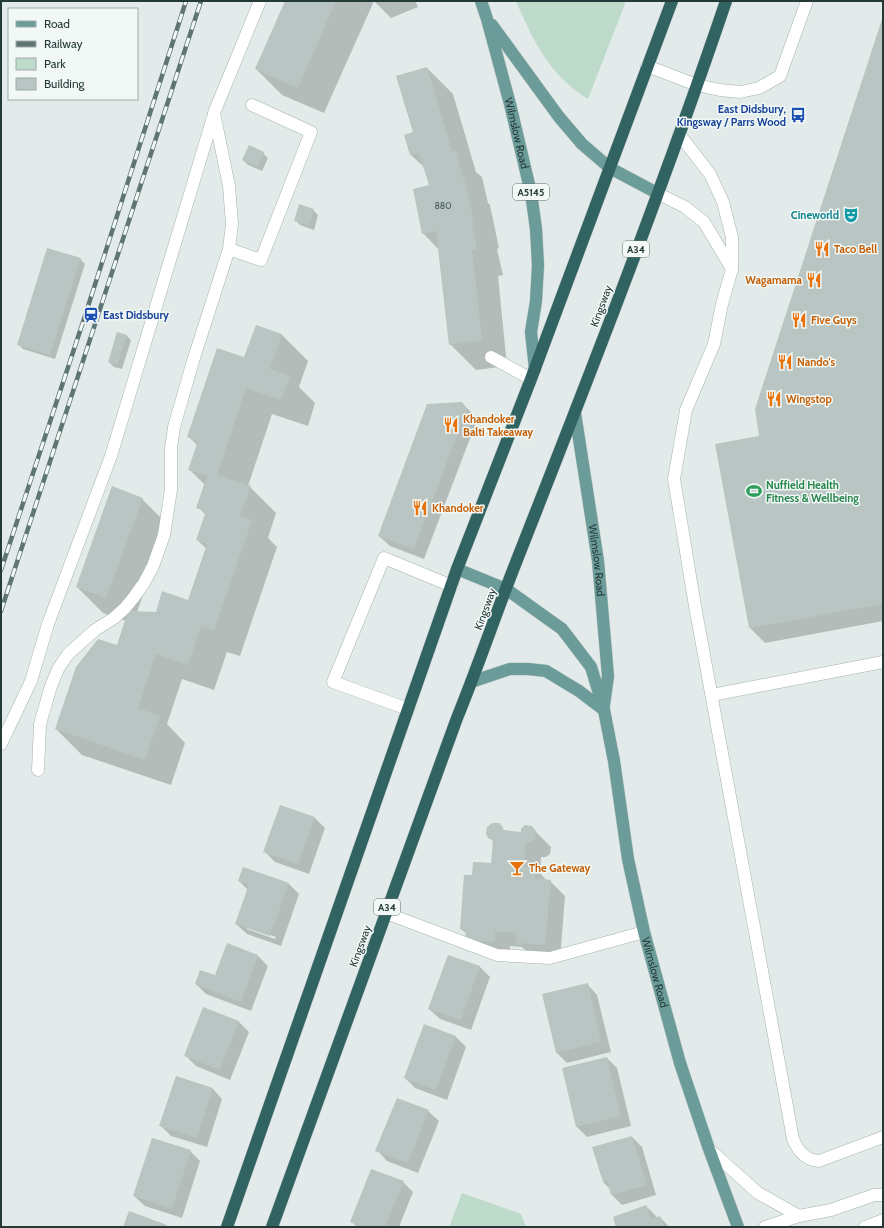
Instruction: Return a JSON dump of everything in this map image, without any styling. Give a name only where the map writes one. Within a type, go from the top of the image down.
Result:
[{"type":"highway","points":[[227,1227],[457,569],[533,374],[672,1]]},
{"type":"highway","name":"Kingsway","points":[[272,1227],[454,725],[575,413],[697,85],[726,1]]},
{"type":"main road","name":"Wilmslow Road","points":[[481,1],[488,19],[514,119],[532,200],[536,229],[538,265],[536,301],[531,332],[533,374]]},
{"type":"main road","name":"Wilmslow Road","points":[[488,19],[559,117],[582,144],[610,168],[657,193]]},
{"type":"main road","name":"Wilmslow Road","points":[[575,413],[598,562],[608,676],[604,710]]},
{"type":"main road","name":"Wilmslow Road","points":[[457,569],[506,589],[562,629],[590,667],[604,710],[614,761],[628,859],[644,932],[680,1063],[709,1149],[738,1227]]},
{"type":"main road","points":[[471,682],[510,668],[528,668],[546,671],[578,691],[604,710]]},
{"type":"lane","points":[[1,744],[31,681],[48,624],[111,456],[214,113],[260,1]]},
{"type":"lane","points":[[647,66],[697,85],[720,90],[740,92],[759,88],[780,76],[807,1]]},
{"type":"lane","points":[[230,249],[261,260],[312,132],[252,105]]},
{"type":"lane","points":[[38,770],[40,724],[58,668],[68,654],[95,630],[114,618],[125,608],[144,583],[154,566],[164,535],[171,490],[171,448],[174,426],[193,361],[230,249],[232,224],[229,186],[214,113]]},
{"type":"lane","points":[[679,134],[710,174],[723,202],[732,237],[732,269],[722,304],[714,344],[686,410],[674,479],[793,1139],[797,1148],[803,1155],[811,1160],[819,1161],[883,1137]]},
{"type":"lane","points":[[657,193],[685,207],[704,222],[732,269]]},
{"type":"lane","points":[[491,357],[533,374]]},
{"type":"lane","points":[[408,709],[333,682],[384,558],[452,586]]},
{"type":"lane","points":[[712,695],[883,662]]},
{"type":"lane","points":[[386,913],[497,955],[550,958],[644,932]]},
{"type":"lane","points":[[709,1149],[758,1193],[799,1216]]},
{"type":"lane","points":[[765,1227],[799,1216],[831,1210],[874,1196],[883,1195]]},
{"type":"lane","points":[[865,1227],[883,1221]]},
{"type":"lane","points":[[875,1227],[883,1221]]},
{"type":"green space","points":[[516,1],[626,1],[588,99],[570,86],[551,66],[526,24]]},
{"type":"green space","points":[[462,1193],[521,1214],[526,1227],[449,1227]]},
{"type":"building","points":[[285,1],[336,1],[298,88],[255,69]]},
{"type":"building","points":[[883,16],[883,604],[749,628],[715,444],[759,436],[755,409]]},
{"type":"building","points":[[427,67],[452,151],[456,150],[464,178],[474,222],[472,223],[477,249],[472,250],[482,340],[449,345],[436,231],[422,234],[413,189],[429,185],[419,153],[410,155],[404,135],[413,132],[396,76]]},
{"type":"building","points":[[249,145],[264,152],[257,167],[242,160]]},
{"type":"building","points":[[299,204],[314,209],[309,225],[294,221]]},
{"type":"building","points":[[47,248],[81,258],[50,355],[17,345]]},
{"type":"building","points":[[256,325],[282,334],[270,369],[290,376],[281,400],[246,388],[217,475],[251,486],[240,516],[252,520],[214,631],[201,626],[188,665],[156,654],[138,708],[160,716],[145,760],[55,729],[76,667],[98,639],[117,645],[128,611],[156,612],[162,591],[188,600],[207,544],[196,540],[206,511],[196,508],[207,476],[188,470],[198,441],[187,437],[217,348],[244,357]]},
{"type":"building","points":[[117,332],[127,335],[117,365],[108,362]]},
{"type":"building","points":[[462,402],[467,409],[414,549],[378,536],[427,404]]},
{"type":"building","points":[[112,486],[143,498],[106,598],[76,587]]},
{"type":"building","points":[[280,805],[315,817],[298,864],[263,852]]},
{"type":"building","points":[[492,823],[499,823],[503,827],[502,830],[521,832],[521,829],[525,825],[532,826],[536,831],[535,839],[531,842],[526,842],[524,867],[535,867],[535,878],[551,880],[545,945],[516,943],[517,933],[495,932],[495,942],[465,940],[466,930],[460,929],[464,875],[472,875],[473,862],[491,863],[493,839],[489,839],[486,834],[487,827]]},
{"type":"building","points":[[243,867],[289,883],[270,936],[235,924],[249,884],[238,881]]},
{"type":"building","points":[[227,943],[258,955],[241,1002],[195,984],[200,970],[215,975]]},
{"type":"building","points":[[448,955],[480,966],[461,1020],[428,1009]]},
{"type":"building","points":[[588,983],[601,1042],[556,1053],[542,994]]},
{"type":"building","points":[[203,1007],[239,1021],[220,1070],[184,1056]]},
{"type":"building","points":[[424,1024],[456,1036],[436,1090],[404,1078]]},
{"type":"building","points":[[607,1057],[621,1116],[576,1127],[562,1068]]},
{"type":"building","points":[[176,1076],[213,1088],[197,1138],[159,1126]]},
{"type":"building","points":[[397,1098],[429,1110],[408,1163],[375,1151]]},
{"type":"building","points":[[632,1136],[647,1185],[611,1195],[607,1181],[603,1182],[592,1147]]},
{"type":"building","points":[[152,1138],[191,1150],[172,1209],[133,1196]]},
{"type":"building","points":[[371,1169],[404,1181],[385,1227],[364,1227],[350,1222]]},
{"type":"building","points":[[646,1205],[651,1219],[660,1216],[664,1227],[616,1227],[613,1217]]},
{"type":"building","points":[[129,1211],[167,1225],[166,1227],[123,1227]]},
{"type":"railway","points":[[1,570],[82,325],[186,1]]},
{"type":"railway","points":[[1,611],[201,1]]},
{"type":"place","name":"East Didsbury, Kingsway / Parrs Wood","points":[[798,115]]},
{"type":"place","name":"Cineworld","points":[[851,215]]},
{"type":"place","name":"Taco Bell","points":[[822,249]]},
{"type":"place","name":"Wagamama","points":[[814,280]]},
{"type":"place","name":"East Didsbury","points":[[91,315]]},
{"type":"place","name":"Five Guys","points":[[799,320]]},
{"type":"place","name":"Nando's","points":[[785,362]]},
{"type":"place","name":"Wingstop","points":[[774,399]]},
{"type":"place","name":"Khandoker Balti Takeaway","points":[[451,425]]},
{"type":"place","name":"Nuffield Health Fitness & Wellbeing","points":[[754,491]]},
{"type":"place","name":"Khandoker","points":[[420,508]]},
{"type":"place","name":"The Gateway","points":[[517,868]]}]
